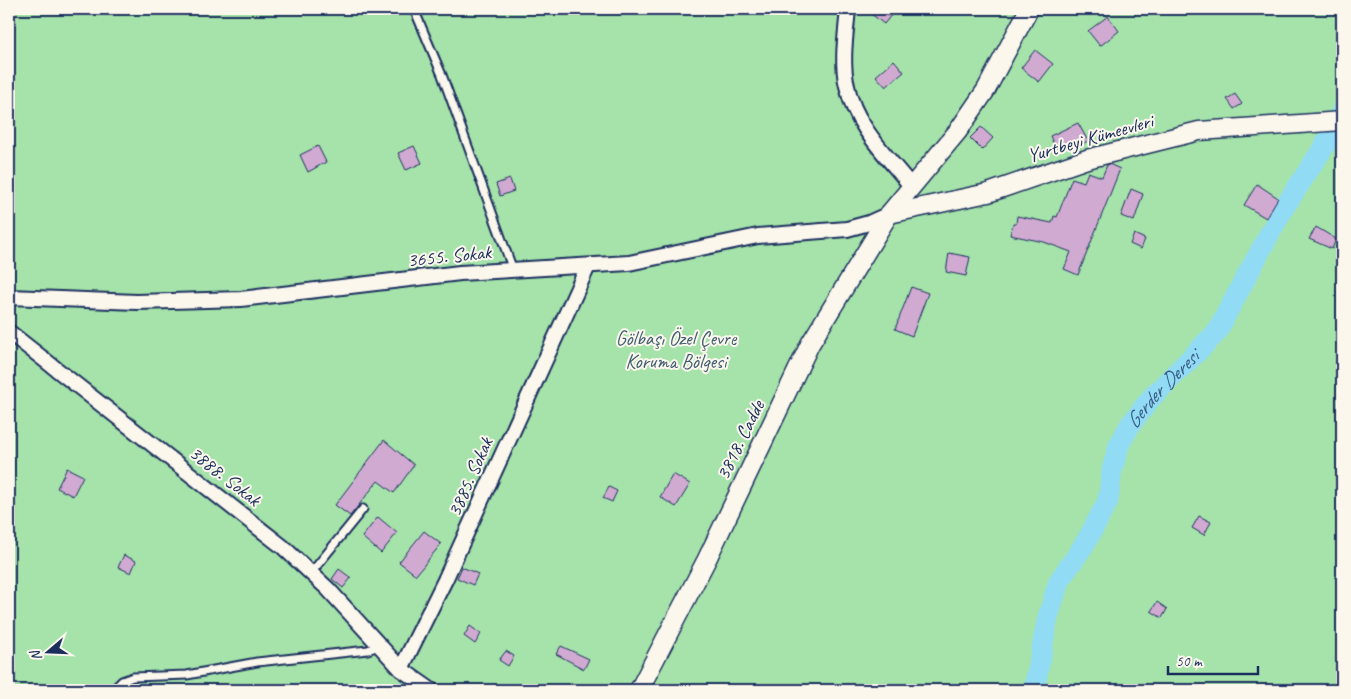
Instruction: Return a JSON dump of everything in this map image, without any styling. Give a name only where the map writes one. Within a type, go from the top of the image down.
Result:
[{"type":"street","points":[[848,9],[845,68],[849,96],[870,137],[911,186]]},
{"type":"street","points":[[889,214],[972,112],[1003,61],[1029,9]]},
{"type":"street","name":"Yurtbeyi Kümeevleri","points":[[889,214],[988,193],[1087,159],[1177,135],[1222,128],[1335,121]]},
{"type":"street","name":"3655. Sokak","points":[[9,297],[137,302],[241,299],[460,273],[588,266],[650,260],[758,236],[847,229],[869,223],[889,214]]},
{"type":"street","name":"3818. Cadde","points":[[639,690],[707,558],[810,344],[889,214]]},
{"type":"street","name":"3885. Sokak","points":[[401,669],[445,580],[588,266]]},
{"type":"street","name":"3888. Sokak","points":[[9,332],[258,527],[311,573],[401,669]]},
{"type":"street","points":[[401,669],[431,690]]},
{"type":"lane","points":[[414,9],[442,76],[513,270]]},
{"type":"lane","points":[[311,573],[363,509]]},
{"type":"lane","points":[[113,690],[122,681],[133,677],[187,674],[273,660],[368,650],[378,646]]},
{"type":"green space","name":"Gölbaşı Özel Çevre Koruma Bölgesi","points":[[9,9],[1342,9],[1342,690],[9,690]]},
{"type":"building","points":[[865,9],[896,9],[884,24]]},
{"type":"building","points":[[1108,16],[1119,31],[1100,46],[1088,31]]},
{"type":"building","points":[[1035,50],[1053,64],[1039,82],[1021,68]]},
{"type":"building","points":[[894,60],[904,72],[886,87],[876,76]]},
{"type":"building","points":[[1235,94],[1242,104],[1234,109],[1227,99]]},
{"type":"building","points":[[1078,123],[1088,141],[1076,147],[1073,141],[1056,149],[1050,136]]},
{"type":"building","points":[[981,127],[993,138],[982,150],[970,138]]},
{"type":"building","points":[[318,146],[326,162],[308,172],[300,155]]},
{"type":"building","points":[[414,146],[422,163],[406,170],[398,153]]},
{"type":"building","points":[[1109,164],[1120,169],[1078,275],[1064,269],[1071,252],[1044,242],[1010,235],[1013,224],[1016,224],[1017,216],[1052,223],[1054,216],[1057,217],[1072,178],[1084,182],[1088,172],[1102,177]]},
{"type":"building","points":[[510,179],[514,191],[500,196],[496,184]]},
{"type":"building","points":[[1257,184],[1278,198],[1266,218],[1244,205]]},
{"type":"building","points":[[1131,189],[1143,194],[1134,221],[1121,216]]},
{"type":"building","points":[[1316,227],[1336,239],[1332,249],[1309,239]]},
{"type":"building","points":[[1134,234],[1145,239],[1141,249],[1130,244]]},
{"type":"building","points":[[949,253],[970,257],[966,276],[946,272]]},
{"type":"building","points":[[911,287],[928,293],[912,336],[895,329]]},
{"type":"building","points":[[384,440],[414,465],[394,493],[378,481],[350,516],[335,505]]},
{"type":"building","points":[[67,468],[83,476],[73,496],[57,488]]},
{"type":"building","points":[[673,474],[690,484],[676,507],[660,497]]},
{"type":"building","points":[[609,487],[617,491],[612,502],[603,498]]},
{"type":"building","points":[[1199,516],[1211,522],[1204,535],[1192,528]]},
{"type":"building","points":[[378,517],[397,533],[381,553],[362,537]]},
{"type":"building","points":[[424,531],[441,544],[416,575],[399,562]]},
{"type":"building","points":[[124,555],[136,561],[131,573],[118,567]]},
{"type":"building","points":[[462,567],[478,574],[473,585],[457,578]]},
{"type":"building","points":[[339,569],[351,578],[343,588],[332,579]]},
{"type":"building","points":[[1157,602],[1167,609],[1162,618],[1151,611]]},
{"type":"building","points":[[470,626],[481,634],[475,644],[464,636]]},
{"type":"building","points":[[561,646],[589,659],[584,669],[556,654]]},
{"type":"building","points":[[506,651],[514,656],[508,666],[499,660]]},
{"type":"waterway","name":"Gerder Deresi","points":[[1034,690],[1048,617],[1059,581],[1086,542],[1108,501],[1112,470],[1119,445],[1130,425],[1152,397],[1216,333],[1283,209],[1322,150],[1342,111]]}]
